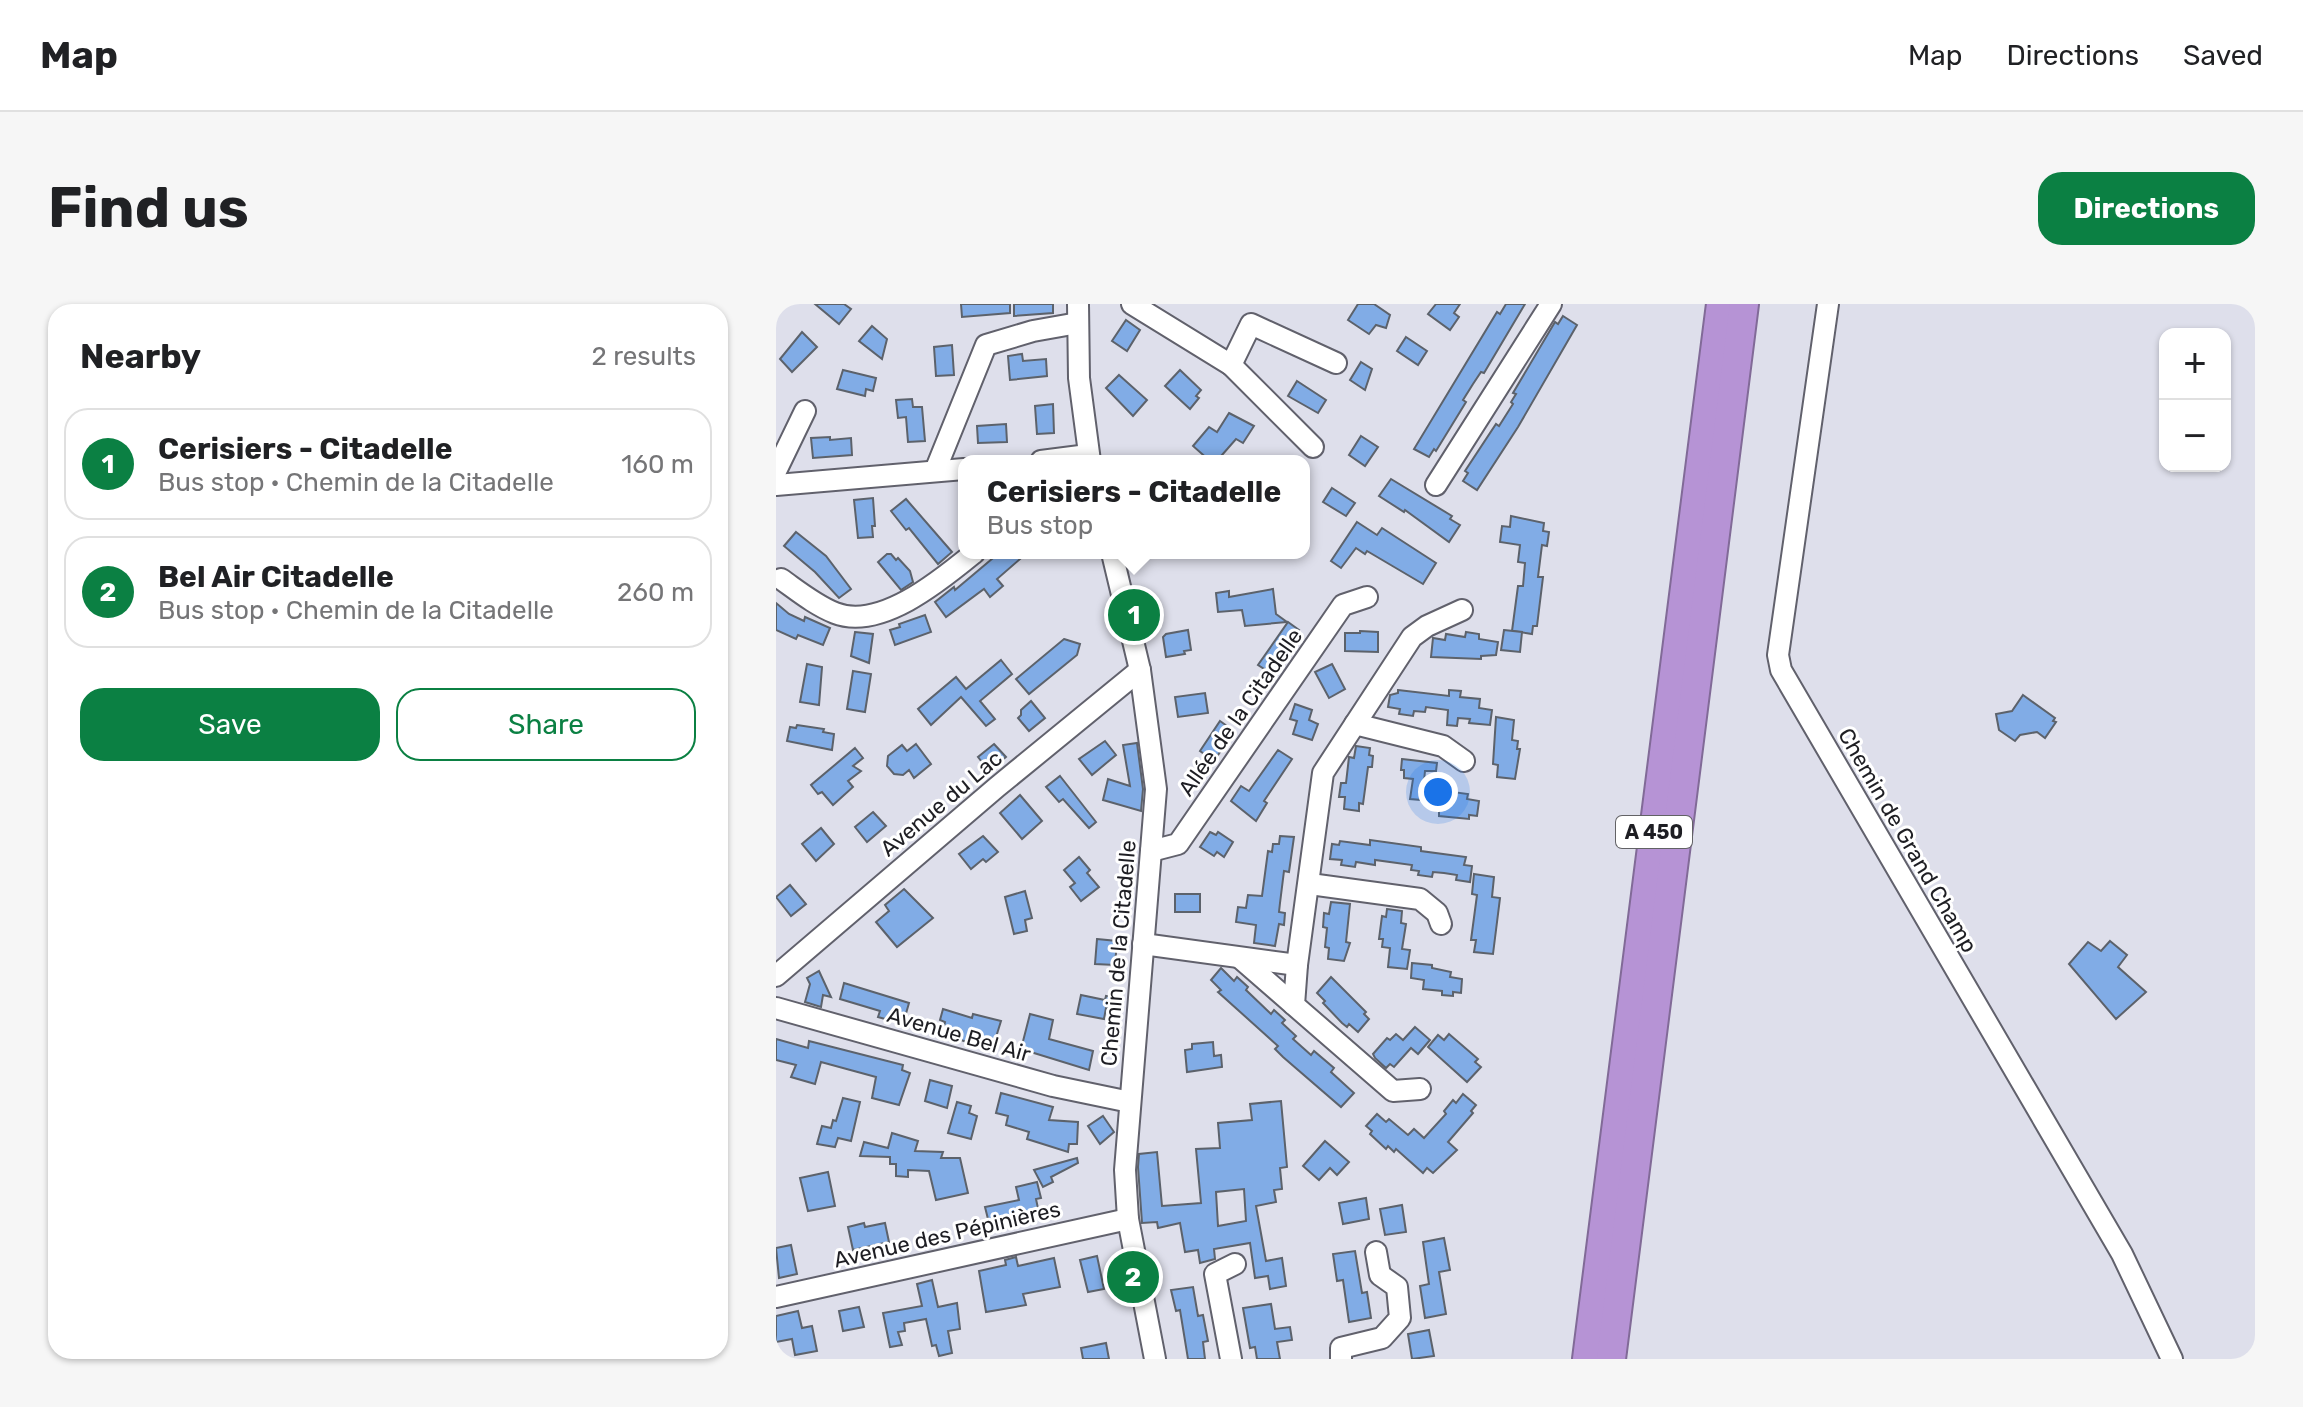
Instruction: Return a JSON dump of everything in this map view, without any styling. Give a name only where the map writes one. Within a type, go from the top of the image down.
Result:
[{"type":"highway","name":"A 450","points":[[1587,1359],[1721,304]]},
{"type":"highway","name":"A 450","points":[[1611,1359],[1744,304]]},
{"type":"street","points":[[1132,304],[1231,365],[1313,447]]},
{"type":"street","points":[[1436,485],[1551,304]]},
{"type":"street","name":"Chemin de Grand Champ","points":[[1828,304],[1778,655],[1781,670],[2122,1254],[2172,1359]]},
{"type":"street","points":[[935,471],[986,345],[1078,313],[1079,378],[1089,455]]},
{"type":"street","points":[[1231,365],[1251,324],[1336,363]]},
{"type":"street","points":[[776,471],[805,411]]},
{"type":"street","points":[[776,485],[958,469]]},
{"type":"street","points":[[781,579],[837,614],[863,616],[887,612],[945,577],[967,559]]},
{"type":"street","name":"Chemin de la Citadelle","points":[[1113,559],[1140,670],[1156,789],[1125,1170],[1128,1219],[1155,1359]]},
{"type":"street","name":"Allée de la Citadelle","points":[[1151,851],[1178,844],[1343,605],[1367,597]]},
{"type":"street","points":[[1294,1005],[1323,773],[1412,637],[1427,626],[1462,610]]},
{"type":"street","name":"Avenue du Lac","points":[[776,976],[1140,670]]},
{"type":"street","points":[[1355,724],[1443,746],[1464,761]]},
{"type":"street","points":[[1310,884],[1420,899],[1437,913],[1441,924]]},
{"type":"street","points":[[1143,944],[1297,965]]},
{"type":"street","points":[[1239,957],[1393,1091],[1420,1089]]},
{"type":"street","name":"Avenue Bel Air","points":[[776,1008],[1053,1086],[1130,1102]]},
{"type":"street","name":"Avenue des Pépinières","points":[[776,1297],[1128,1219]]},
{"type":"street","points":[[1341,1359],[1341,1348],[1382,1338],[1400,1318],[1397,1287],[1380,1275],[1376,1252]]},
{"type":"street","points":[[1231,1359],[1215,1274],[1235,1264]]},
{"type":"building","points":[[815,304],[844,304],[851,309],[839,324]]},
{"type":"building","points":[[961,304],[1010,304],[1010,313],[962,317]]},
{"type":"building","points":[[1014,304],[1053,304],[1053,313],[1014,316]]},
{"type":"building","points":[[1358,304],[1374,304],[1390,315],[1386,328],[1376,325],[1369,334],[1348,320]]},
{"type":"building","points":[[1436,304],[1460,304],[1454,313],[1459,317],[1450,330],[1428,314]]},
{"type":"building","points":[[1506,304],[1525,304],[1484,373],[1481,372],[1463,400],[1466,402],[1436,451],[1434,449],[1429,457],[1414,449],[1497,312],[1500,314]]},
{"type":"building","points":[[1563,316],[1577,325],[1518,427],[1477,490],[1463,481],[1468,473],[1465,471],[1513,404],[1511,402],[1516,394],[1513,393],[1555,322],[1558,324]]},
{"type":"building","points":[[1126,320],[1140,330],[1127,351],[1112,341]]},
{"type":"building","points":[[872,326],[887,339],[882,359],[859,341]]},
{"type":"building","points":[[802,332],[817,347],[792,372],[780,359]]},
{"type":"building","points":[[1406,337],[1427,351],[1418,365],[1397,351]]},
{"type":"building","points":[[952,345],[954,375],[936,376],[934,347]]},
{"type":"building","points":[[1022,354],[1023,361],[1046,359],[1047,376],[1010,380],[1008,356]]},
{"type":"building","points":[[1361,362],[1372,369],[1365,390],[1350,380]]},
{"type":"building","points":[[843,370],[876,378],[873,391],[866,389],[865,396],[837,389]]},
{"type":"building","points":[[1180,370],[1201,390],[1190,409],[1165,386]]},
{"type":"building","points":[[1119,375],[1147,400],[1133,416],[1106,388]]},
{"type":"building","points":[[1297,381],[1326,400],[1318,413],[1288,396]]},
{"type":"building","points":[[912,399],[913,407],[922,407],[925,441],[908,442],[906,417],[898,418],[896,400]]},
{"type":"building","points":[[1053,404],[1054,433],[1037,434],[1035,406]]},
{"type":"building","points":[[1229,413],[1254,426],[1243,443],[1236,439],[1222,455],[1203,455],[1193,446],[1209,427],[1217,432]]},
{"type":"building","points":[[1006,424],[1007,442],[978,443],[977,426]]},
{"type":"building","points":[[1361,436],[1378,447],[1365,466],[1349,455]]},
{"type":"building","points":[[830,437],[830,440],[851,438],[852,455],[813,458],[811,438]]},
{"type":"building","points":[[1391,479],[1452,516],[1450,519],[1460,525],[1449,542],[1405,510],[1379,496]]},
{"type":"building","points":[[1332,488],[1355,503],[1346,516],[1323,502]]},
{"type":"building","points":[[873,498],[873,537],[858,538],[854,500]]},
{"type":"building","points":[[906,499],[952,552],[938,564],[891,511]]},
{"type":"building","points":[[1511,516],[1544,523],[1543,531],[1549,532],[1547,546],[1542,545],[1538,577],[1543,577],[1537,626],[1533,626],[1532,634],[1512,631],[1518,586],[1523,586],[1525,563],[1518,562],[1520,545],[1500,542],[1502,526],[1510,527]]},
{"type":"building","points":[[1357,522],[1377,535],[1382,528],[1436,563],[1423,584],[1367,551],[1365,554],[1356,548],[1341,568],[1331,561]]},
{"type":"building","points":[[796,532],[826,556],[851,589],[839,598],[815,572],[784,546]]},
{"type":"building","points":[[887,554],[896,560],[898,558],[910,571],[913,582],[901,590],[878,562]]},
{"type":"building","points":[[992,559],[1020,559],[997,579],[1003,586],[990,597],[984,589],[946,617],[935,602],[954,587],[955,590]]},
{"type":"building","points":[[1273,589],[1276,614],[1287,622],[1245,626],[1242,610],[1218,612],[1216,593],[1229,591],[1229,597]]},
{"type":"building","points":[[776,603],[804,621],[805,617],[830,628],[823,645],[798,635],[796,639],[776,630]]},
{"type":"building","points":[[925,615],[931,632],[895,645],[890,630]]},
{"type":"building","points":[[1288,622],[1299,630],[1294,637],[1297,639],[1272,674],[1258,665]]},
{"type":"building","points":[[1188,630],[1191,650],[1166,657],[1163,637]]},
{"type":"building","points":[[1504,630],[1522,632],[1520,652],[1501,650]]},
{"type":"building","points":[[855,632],[873,634],[869,663],[851,656]]},
{"type":"building","points":[[1378,632],[1378,652],[1345,651],[1345,633]]},
{"type":"building","points":[[1466,632],[1479,634],[1479,639],[1498,642],[1496,655],[1481,656],[1481,659],[1431,657],[1433,638],[1445,640],[1446,634],[1465,637]]},
{"type":"building","points":[[1064,639],[1080,644],[1077,655],[1029,694],[1016,679]]},
{"type":"building","points":[[1001,660],[1012,674],[980,701],[995,719],[986,726],[961,697],[931,725],[918,709],[956,677],[966,689]]},
{"type":"building","points":[[807,664],[822,667],[819,705],[800,702]]},
{"type":"building","points":[[1332,664],[1345,689],[1329,698],[1315,672]]},
{"type":"building","points":[[853,671],[871,674],[865,712],[847,709]]},
{"type":"building","points":[[1398,690],[1449,696],[1449,690],[1461,691],[1460,697],[1480,699],[1479,708],[1492,710],[1490,725],[1469,723],[1470,719],[1458,718],[1457,726],[1447,725],[1448,710],[1426,707],[1425,712],[1414,711],[1413,716],[1399,714],[1400,709],[1388,707],[1390,695],[1398,693]]},
{"type":"building","points":[[1205,693],[1208,713],[1178,717],[1175,697]]},
{"type":"building","points":[[2023,695],[2055,718],[2053,721],[2056,722],[2045,738],[2037,732],[2020,735],[2015,741],[1999,730],[1996,714],[2012,711]]},
{"type":"building","points":[[1031,701],[1045,718],[1029,731],[1018,718],[1021,710]]},
{"type":"building","points":[[1295,704],[1312,710],[1309,720],[1318,724],[1312,740],[1293,734],[1297,721],[1290,719]]},
{"type":"building","points":[[1496,717],[1514,720],[1512,740],[1518,741],[1517,749],[1520,749],[1515,779],[1497,777],[1498,765],[1493,764]]},
{"type":"building","points":[[1220,721],[1234,731],[1214,761],[1200,751]]},
{"type":"building","points":[[797,725],[824,729],[823,732],[834,734],[832,750],[787,741],[790,727],[796,728]]},
{"type":"building","points":[[1105,741],[1116,755],[1092,775],[1079,759]]},
{"type":"building","points":[[1137,743],[1143,789],[1141,811],[1103,800],[1108,779],[1130,786],[1123,745]]},
{"type":"building","points":[[916,744],[931,764],[914,778],[909,770],[903,775],[894,774],[887,766],[888,756],[902,745],[907,751]]},
{"type":"building","points":[[994,744],[1006,757],[989,771],[978,757]]},
{"type":"building","points":[[1356,746],[1370,748],[1369,755],[1373,756],[1359,811],[1344,809],[1345,797],[1339,797],[1341,783],[1346,783],[1349,757],[1354,758]]},
{"type":"building","points":[[855,748],[863,758],[853,766],[861,771],[848,781],[853,787],[833,805],[811,785]]},
{"type":"building","points":[[1278,750],[1292,759],[1264,801],[1267,803],[1256,821],[1231,801],[1241,786],[1249,791]]},
{"type":"building","points":[[1402,759],[1437,763],[1436,771],[1425,771],[1424,781],[1431,781],[1430,789],[1468,794],[1467,799],[1479,801],[1477,816],[1469,815],[1469,819],[1439,816],[1439,811],[1432,810],[1433,801],[1410,799],[1413,779],[1404,778]]},
{"type":"building","points":[[1060,776],[1096,822],[1089,828],[1063,799],[1059,802],[1046,787]]},
{"type":"building","points":[[1020,795],[1042,821],[1022,839],[1000,813]]},
{"type":"building","points":[[873,812],[886,826],[867,842],[855,827]]},
{"type":"building","points":[[821,828],[834,844],[816,861],[802,844]]},
{"type":"building","points":[[1210,832],[1216,835],[1218,832],[1233,842],[1224,857],[1217,852],[1214,856],[1200,847]]},
{"type":"building","points":[[983,836],[998,852],[971,869],[959,854]]},
{"type":"building","points":[[1280,836],[1294,837],[1289,872],[1284,871],[1280,903],[1279,912],[1285,913],[1284,925],[1279,924],[1275,946],[1254,943],[1256,925],[1236,922],[1238,907],[1246,908],[1248,895],[1262,896],[1268,851],[1272,852],[1273,844],[1279,844]]},
{"type":"building","points":[[1370,840],[1466,857],[1464,865],[1472,866],[1470,882],[1456,880],[1457,875],[1444,873],[1433,872],[1432,877],[1418,875],[1419,871],[1411,870],[1412,865],[1375,860],[1375,865],[1356,862],[1355,867],[1341,865],[1342,860],[1330,859],[1332,844],[1339,845],[1340,841],[1370,845]]},
{"type":"building","points":[[1079,857],[1099,887],[1081,901],[1070,887],[1075,883],[1064,870]]},
{"type":"building","points":[[1474,874],[1494,877],[1492,897],[1500,898],[1493,954],[1474,952],[1476,940],[1471,940],[1477,895],[1472,894]]},
{"type":"building","points":[[790,885],[806,904],[791,916],[776,897]]},
{"type":"building","points":[[904,889],[933,918],[897,947],[876,922],[889,911],[885,905]]},
{"type":"building","points":[[1025,891],[1032,918],[1025,920],[1027,931],[1014,934],[1005,897]]},
{"type":"building","points":[[1175,894],[1200,894],[1200,912],[1175,912]]},
{"type":"building","points":[[1331,902],[1350,904],[1346,942],[1350,943],[1344,961],[1328,959],[1329,948],[1325,947],[1327,928],[1323,927],[1324,913],[1329,914]]},
{"type":"building","points":[[1387,909],[1402,911],[1401,923],[1406,924],[1402,949],[1410,950],[1407,969],[1388,967],[1390,948],[1382,947],[1383,939],[1379,939],[1382,916],[1386,917]]},
{"type":"building","points":[[1097,939],[1117,941],[1115,965],[1095,964]]},
{"type":"building","points":[[2110,941],[2127,955],[2118,967],[2146,992],[2116,1019],[2069,964],[2088,942],[2101,951]]},
{"type":"building","points":[[1412,963],[1432,965],[1432,968],[1451,972],[1450,977],[1462,979],[1461,993],[1442,995],[1442,991],[1423,989],[1424,980],[1411,978]]},
{"type":"building","points":[[1221,968],[1234,981],[1237,977],[1248,987],[1246,990],[1271,1014],[1274,1010],[1285,1020],[1282,1023],[1296,1036],[1293,1039],[1311,1055],[1314,1051],[1334,1068],[1331,1072],[1354,1093],[1341,1107],[1283,1057],[1275,1049],[1278,1046],[1218,992],[1221,990],[1211,980]]},
{"type":"building","points":[[819,971],[831,997],[823,995],[821,1007],[805,1002],[810,984],[807,978]]},
{"type":"building","points":[[1331,977],[1366,1012],[1364,1014],[1369,1019],[1358,1032],[1349,1024],[1347,1027],[1342,1023],[1317,993]]},
{"type":"building","points":[[844,983],[909,1003],[903,1024],[878,1017],[880,1011],[840,999]]},
{"type":"building","points":[[1081,995],[1105,1000],[1106,996],[1116,998],[1114,1010],[1106,1008],[1104,1019],[1077,1014]]},
{"type":"building","points":[[943,1009],[972,1018],[973,1014],[1001,1021],[992,1050],[942,1034],[945,1022],[940,1020]]},
{"type":"building","points":[[1030,1014],[1053,1020],[1049,1039],[1093,1051],[1089,1070],[1021,1049]]},
{"type":"building","points":[[1415,1027],[1430,1040],[1418,1054],[1411,1048],[1394,1067],[1390,1064],[1386,1068],[1375,1058],[1373,1054],[1387,1038],[1390,1040],[1396,1034],[1403,1040]]},
{"type":"building","points":[[1449,1034],[1478,1059],[1475,1062],[1481,1067],[1467,1082],[1428,1047],[1438,1035],[1444,1040]]},
{"type":"building","points":[[776,1039],[808,1048],[809,1041],[903,1065],[902,1070],[910,1073],[899,1105],[872,1098],[876,1077],[821,1062],[815,1084],[791,1077],[796,1065],[776,1060]]},
{"type":"building","points":[[1213,1042],[1214,1056],[1221,1055],[1222,1067],[1187,1072],[1185,1050],[1192,1049],[1192,1044]]},
{"type":"building","points":[[930,1080],[952,1086],[947,1108],[925,1101]]},
{"type":"building","points":[[1001,1093],[1053,1107],[1049,1120],[1078,1122],[1077,1144],[1069,1144],[1068,1152],[1027,1139],[1029,1132],[1006,1125],[1008,1116],[996,1113]]},
{"type":"building","points":[[1463,1094],[1476,1105],[1471,1111],[1473,1113],[1448,1142],[1457,1150],[1433,1173],[1427,1168],[1423,1173],[1396,1149],[1394,1152],[1388,1146],[1386,1149],[1366,1126],[1377,1114],[1386,1122],[1389,1119],[1408,1135],[1414,1129],[1424,1138],[1446,1114],[1444,1111],[1453,1100],[1456,1103]]},
{"type":"building","points":[[843,1098],[860,1102],[851,1141],[838,1138],[835,1147],[817,1144],[822,1126],[831,1128],[833,1120],[836,1121]]},
{"type":"building","points":[[1281,1101],[1287,1167],[1280,1168],[1282,1189],[1274,1190],[1276,1202],[1256,1206],[1266,1261],[1282,1258],[1286,1286],[1270,1289],[1268,1276],[1255,1278],[1250,1243],[1214,1249],[1215,1259],[1200,1263],[1198,1250],[1185,1252],[1180,1223],[1158,1228],[1157,1222],[1142,1223],[1139,1154],[1157,1152],[1162,1206],[1201,1203],[1196,1149],[1220,1148],[1218,1123],[1252,1120],[1250,1104]],"holes":[[[1244,1189],[1246,1221],[1218,1226],[1216,1192]]]},
{"type":"building","points":[[957,1102],[971,1106],[969,1113],[977,1116],[971,1139],[948,1133]]},
{"type":"building","points":[[1103,1116],[1114,1132],[1100,1144],[1088,1126]]},
{"type":"building","points":[[892,1133],[918,1141],[915,1151],[943,1152],[941,1158],[960,1158],[968,1193],[936,1200],[929,1171],[908,1170],[908,1177],[896,1176],[896,1164],[890,1164],[890,1157],[860,1156],[864,1142],[888,1148]]},
{"type":"building","points":[[1325,1141],[1349,1162],[1337,1175],[1330,1168],[1319,1180],[1303,1166]]},
{"type":"building","points":[[1077,1158],[1078,1163],[1051,1177],[1053,1182],[1043,1187],[1034,1170]]},
{"type":"building","points":[[828,1172],[835,1206],[808,1211],[800,1178]]},
{"type":"building","points":[[1037,1182],[1041,1198],[1036,1199],[1039,1213],[990,1227],[985,1207],[1019,1200],[1016,1187]]},
{"type":"building","points":[[1366,1198],[1369,1219],[1343,1224],[1339,1203]]},
{"type":"building","points":[[1402,1205],[1406,1232],[1385,1235],[1380,1209]]},
{"type":"building","points":[[864,1223],[865,1227],[885,1223],[889,1242],[853,1250],[848,1227]]},
{"type":"building","points":[[1444,1238],[1450,1270],[1439,1272],[1446,1314],[1425,1318],[1420,1286],[1429,1284],[1423,1242]]},
{"type":"building","points":[[791,1245],[797,1274],[779,1278],[776,1248]]},
{"type":"building","points":[[1355,1251],[1362,1293],[1367,1292],[1371,1318],[1349,1322],[1343,1280],[1337,1281],[1333,1254]]},
{"type":"building","points":[[1097,1256],[1104,1289],[1088,1292],[1080,1260]]},
{"type":"building","points":[[1016,1257],[1018,1266],[1054,1258],[1060,1287],[1023,1294],[1026,1305],[986,1312],[979,1271],[1006,1265],[1005,1260]]},
{"type":"building","points":[[932,1280],[938,1307],[957,1303],[960,1329],[948,1331],[952,1353],[939,1356],[936,1345],[932,1346],[926,1319],[904,1323],[905,1331],[898,1332],[902,1345],[890,1347],[883,1313],[922,1306],[917,1284]]},
{"type":"building","points":[[1193,1287],[1198,1316],[1203,1315],[1208,1341],[1203,1342],[1205,1359],[1188,1359],[1180,1310],[1176,1311],[1171,1290]]},
{"type":"building","points":[[1271,1304],[1275,1329],[1290,1327],[1292,1340],[1277,1342],[1280,1359],[1257,1359],[1255,1347],[1250,1348],[1243,1308]]},
{"type":"building","points":[[859,1307],[864,1327],[843,1331],[839,1311]]},
{"type":"building","points":[[798,1311],[802,1328],[812,1326],[817,1351],[795,1355],[792,1339],[776,1342],[776,1316]]},
{"type":"building","points":[[1429,1330],[1434,1356],[1412,1359],[1408,1334]]},
{"type":"building","points":[[1106,1343],[1109,1359],[1083,1359],[1081,1348]]},
{"type":"place","name":"Cerisiers - Citadelle","points":[[1134,615]]},
{"type":"place","name":"Bel Air Citadelle","points":[[1133,1277]]}]
